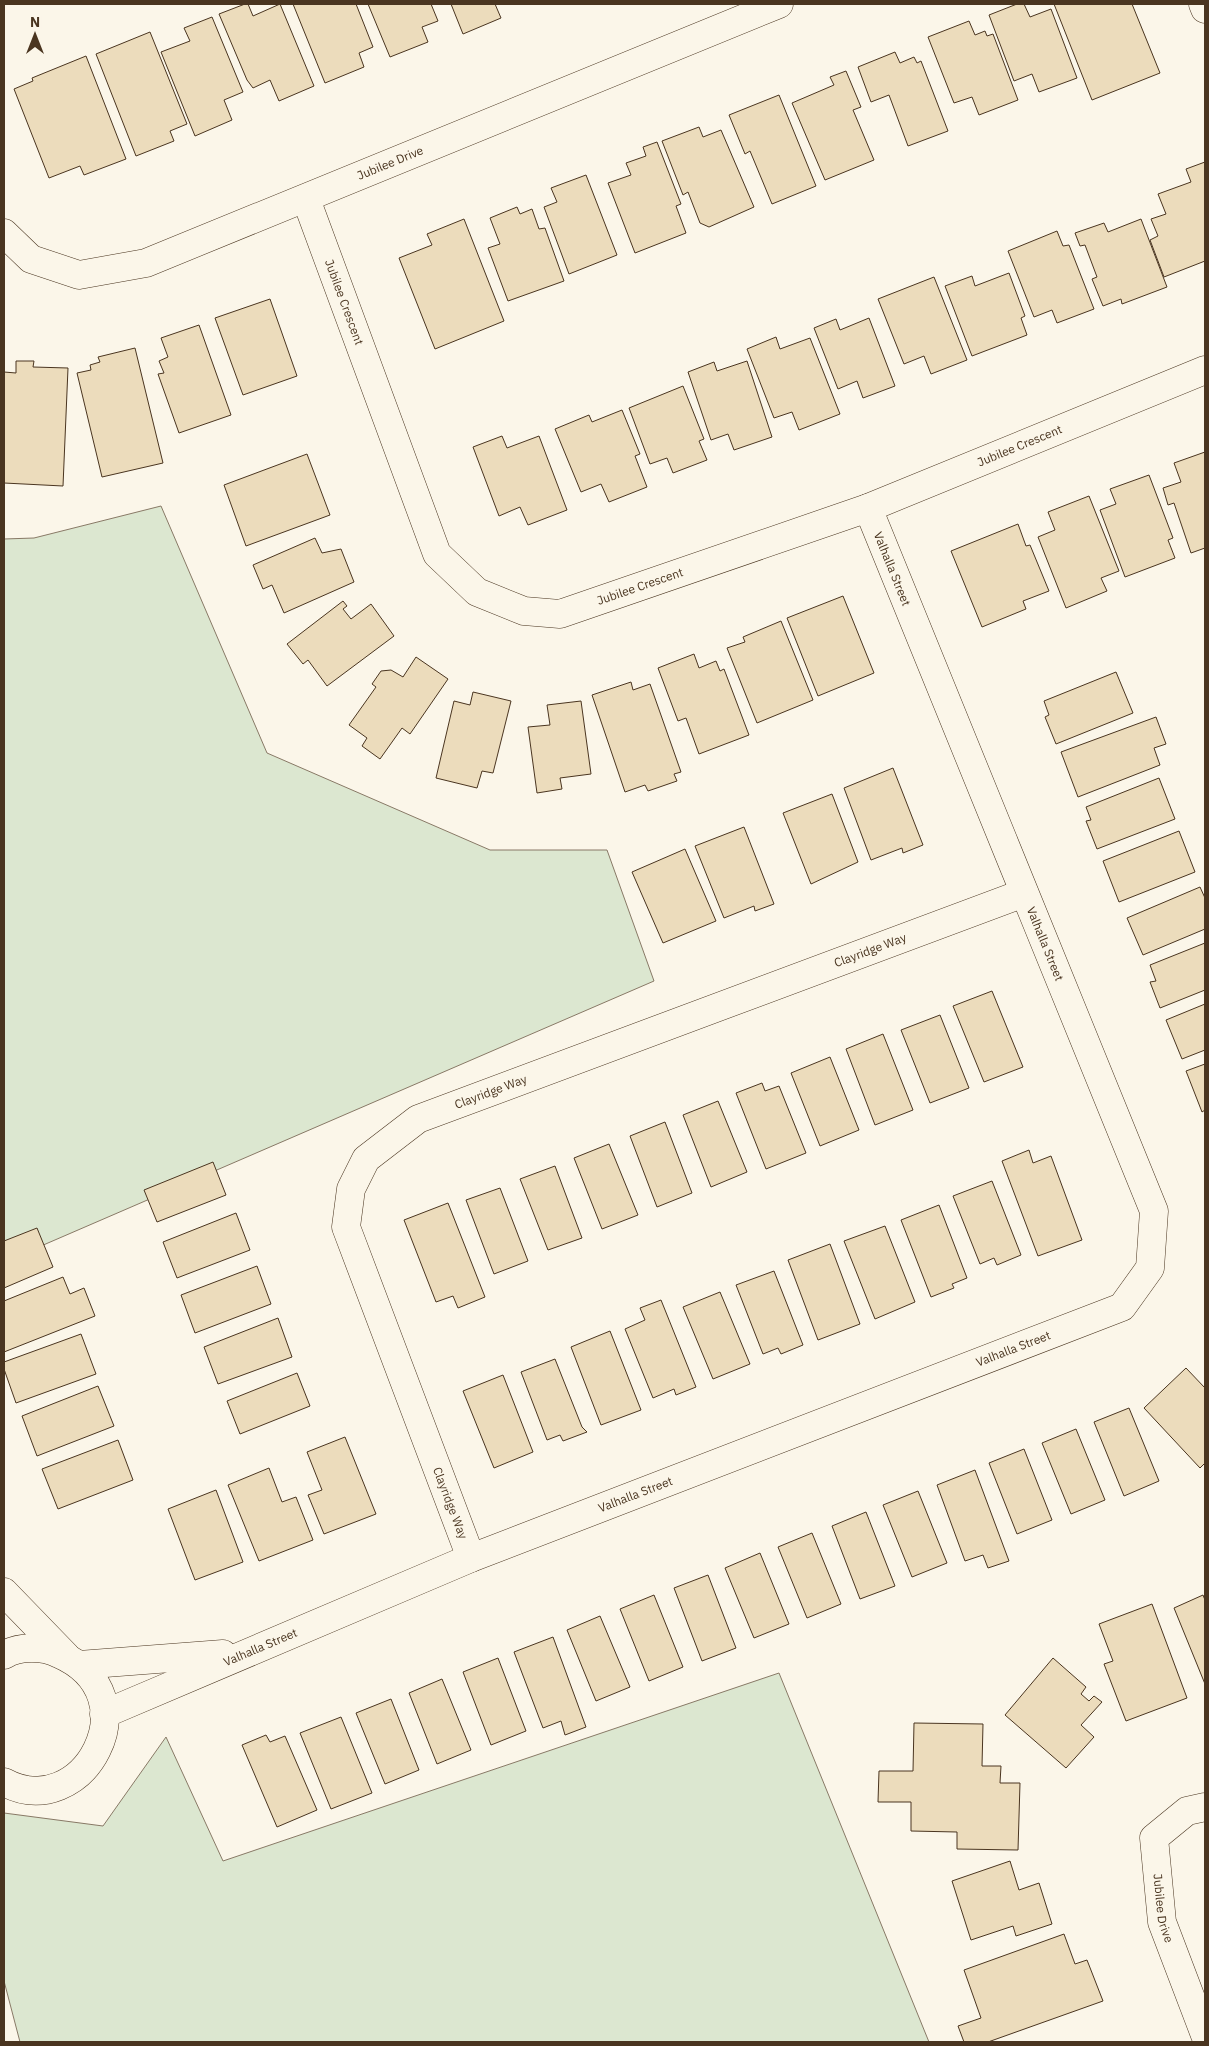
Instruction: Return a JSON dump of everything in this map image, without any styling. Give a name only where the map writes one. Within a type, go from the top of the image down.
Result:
[{"type":"street","name":"Jubilee Drive","points":[[4,233],[31,259],[79,275],[146,263],[779,4]]},
{"type":"street","points":[[1203,4],[1205,10]]},
{"type":"street","name":"Jubilee Crescent","points":[[306,199],[437,554],[476,592],[524,611],[560,614],[868,508],[1205,370]]},
{"type":"street","name":"Valhalla Street","points":[[104,1714],[471,1558],[1122,1307],[1150,1268],[1154,1211],[868,508]]},
{"type":"street","name":"Clayridge Way","points":[[471,1558],[346,1227],[351,1189],[366,1160],[418,1119],[1024,893]]},
{"type":"street","points":[[4,1592],[73,1661],[87,1671],[99,1690],[104,1714],[103,1735],[95,1757],[79,1774],[58,1786],[35,1790],[11,1786],[4,1782]]},
{"type":"street","points":[[4,1655],[28,1648],[50,1650],[73,1661],[247,1652]]},
{"type":"street","name":"Jubilee Drive","points":[[1205,1806],[1187,1811],[1154,1838],[1162,1922],[1205,2035]]},
{"type":"green space","points":[[161,506],[267,753],[490,850],[607,850],[654,981],[4,1262],[4,539],[34,538]]},
{"type":"green space","points":[[779,1673],[929,2042],[20,2042],[4,1981],[4,1813],[103,1826],[166,1737],[223,1861]]},
{"type":"building","points":[[248,4],[253,16],[280,4],[314,86],[279,101],[270,80],[253,88],[247,80],[219,14]]},
{"type":"building","points":[[293,4],[356,4],[373,47],[359,53],[364,67],[325,83]]},
{"type":"building","points":[[368,4],[431,4],[438,21],[422,27],[428,42],[390,57]]},
{"type":"building","points":[[451,4],[495,4],[501,18],[463,34]]},
{"type":"building","points":[[1017,4],[1024,4],[1030,17],[1051,9],[1077,78],[1039,92],[1032,74],[1014,81],[989,15]]},
{"type":"building","points":[[1054,4],[1132,4],[1160,73],[1092,100]]},
{"type":"building","points":[[212,17],[243,92],[224,100],[232,120],[195,136],[161,52],[190,41],[184,28]]},
{"type":"building","points":[[969,21],[975,35],[985,31],[987,36],[993,34],[1018,100],[979,115],[972,97],[954,103],[928,37]]},
{"type":"building","points":[[150,32],[187,124],[170,131],[174,141],[136,156],[96,54]]},
{"type":"building","points":[[895,52],[900,63],[914,57],[917,63],[921,61],[948,131],[908,146],[889,95],[871,102],[858,67]]},
{"type":"building","points":[[86,56],[126,159],[84,175],[80,166],[49,178],[14,89],[33,81],[32,78]]},
{"type":"building","points":[[846,71],[861,107],[853,110],[874,160],[825,180],[792,103],[834,85],[830,77]]},
{"type":"building","points":[[779,95],[816,186],[772,204],[750,151],[745,154],[729,115]]},
{"type":"building","points":[[699,127],[703,137],[721,130],[754,207],[709,227],[700,223],[688,192],[683,195],[662,141]]},
{"type":"building","points":[[657,142],[681,204],[676,206],[686,233],[635,253],[608,183],[631,175],[626,163],[646,156],[643,147]]},
{"type":"building","points":[[1205,162],[1205,261],[1164,277],[1150,240],[1158,236],[1151,219],[1166,214],[1158,194],[1191,182],[1186,169]]},
{"type":"building","points":[[586,175],[617,255],[569,274],[544,207],[557,202],[551,188]]},
{"type":"building","points":[[517,207],[520,214],[532,209],[539,229],[545,228],[564,281],[508,301],[488,248],[500,244],[490,218]]},
{"type":"building","points":[[464,219],[504,321],[435,349],[399,258],[432,245],[427,234]]},
{"type":"building","points":[[1141,219],[1167,287],[1122,304],[1121,299],[1103,306],[1092,279],[1097,277],[1085,245],[1080,246],[1075,233],[1104,223],[1108,232]]},
{"type":"building","points":[[1057,231],[1063,246],[1069,245],[1094,309],[1057,323],[1052,310],[1034,317],[1008,251]]},
{"type":"building","points":[[1009,273],[1025,316],[1021,318],[1027,335],[972,356],[945,286],[972,276],[975,286]]},
{"type":"building","points":[[934,277],[967,360],[931,374],[924,356],[904,364],[878,299]]},
{"type":"building","points":[[270,299],[297,376],[243,395],[215,318]]},
{"type":"building","points":[[869,318],[895,386],[863,398],[857,381],[838,389],[814,328],[836,319],[840,330]]},
{"type":"building","points":[[199,325],[231,415],[179,433],[158,374],[164,373],[159,361],[168,357],[161,338]]},
{"type":"building","points":[[776,337],[780,349],[810,338],[840,414],[799,430],[792,412],[774,418],[747,349]]},
{"type":"building","points":[[135,348],[163,463],[102,477],[77,373],[91,370],[90,365],[100,362],[98,357]]},
{"type":"building","points":[[16,361],[34,361],[33,367],[68,368],[63,486],[4,483],[4,372],[16,373]]},
{"type":"building","points":[[747,361],[772,437],[734,450],[728,434],[711,440],[688,372],[714,362],[717,371]]},
{"type":"building","points":[[683,386],[704,439],[699,441],[707,460],[673,473],[667,458],[650,464],[629,408]]},
{"type":"building","points":[[622,410],[640,454],[635,456],[647,487],[609,502],[601,484],[581,492],[555,429],[589,415],[592,422]]},
{"type":"building","points":[[502,436],[507,448],[539,436],[567,510],[528,525],[520,507],[499,516],[473,447]]},
{"type":"building","points":[[1205,452],[1205,548],[1191,553],[1174,503],[1168,505],[1163,488],[1181,482],[1174,463]]},
{"type":"building","points":[[307,454],[330,515],[246,546],[224,485]]},
{"type":"building","points":[[1149,475],[1173,538],[1168,540],[1175,558],[1125,577],[1100,510],[1116,504],[1110,489]]},
{"type":"building","points":[[1089,496],[1119,571],[1101,578],[1107,591],[1066,608],[1038,537],[1055,530],[1048,512]]},
{"type":"building","points":[[1018,524],[1026,546],[1030,545],[1049,591],[1023,601],[1026,609],[982,627],[951,551]]},
{"type":"building","points":[[315,538],[322,553],[341,549],[354,582],[284,613],[272,585],[263,589],[253,565]]},
{"type":"building","points":[[843,596],[874,673],[818,696],[787,618]]},
{"type":"building","points":[[343,601],[347,606],[343,609],[351,619],[371,604],[394,636],[327,686],[308,660],[303,664],[287,644]]},
{"type":"building","points":[[781,621],[813,700],[757,723],[727,648],[745,642],[743,637]]},
{"type":"building","points":[[694,654],[699,668],[716,661],[720,671],[724,669],[749,735],[699,754],[686,718],[678,721],[658,668]]},
{"type":"building","points":[[416,657],[448,679],[410,734],[402,728],[380,759],[362,746],[367,738],[349,725],[376,687],[372,684],[381,671],[391,670],[403,677]]},
{"type":"building","points":[[1116,672],[1133,713],[1056,744],[1045,717],[1049,715],[1044,701]]},
{"type":"building","points":[[631,682],[633,690],[650,684],[681,772],[674,774],[677,781],[648,791],[645,785],[625,792],[592,695]]},
{"type":"building","points":[[473,692],[511,701],[493,773],[482,771],[477,788],[436,778],[454,701],[470,705]]},
{"type":"building","points":[[581,701],[591,774],[560,778],[562,789],[537,793],[528,727],[550,725],[547,705]]},
{"type":"building","points":[[1156,717],[1166,744],[1154,748],[1160,765],[1078,797],[1061,752]]},
{"type":"building","points":[[893,768],[923,845],[903,853],[902,848],[871,860],[844,788]]},
{"type":"building","points":[[1159,778],[1175,819],[1097,849],[1086,821],[1091,820],[1086,807]]},
{"type":"building","points":[[832,794],[858,862],[811,884],[783,813]]},
{"type":"building","points":[[744,827],[774,904],[755,911],[754,906],[724,918],[695,846]]},
{"type":"building","points":[[1179,831],[1195,872],[1119,902],[1103,861]]},
{"type":"building","points":[[685,849],[716,921],[663,943],[632,872]]},
{"type":"building","points":[[1200,887],[1205,898],[1205,929],[1143,955],[1127,918]]},
{"type":"building","points":[[1205,943],[1205,990],[1160,1008],[1150,982],[1156,981],[1150,965]]},
{"type":"building","points":[[992,991],[1023,1067],[984,1082],[953,1006]]},
{"type":"building","points":[[1205,1004],[1205,1050],[1182,1059],[1166,1020]]},
{"type":"building","points":[[940,1015],[969,1088],[930,1103],[901,1030]]},
{"type":"building","points":[[883,1034],[913,1110],[875,1125],[846,1049]]},
{"type":"building","points":[[830,1057],[859,1130],[820,1146],[791,1073]]},
{"type":"building","points":[[1205,1064],[1205,1110],[1202,1112],[1186,1071]]},
{"type":"building","points":[[762,1083],[765,1091],[779,1086],[806,1153],[766,1169],[736,1093]]},
{"type":"building","points":[[718,1101],[747,1172],[711,1187],[683,1115]]},
{"type":"building","points":[[665,1122],[692,1193],[657,1207],[630,1136]]},
{"type":"building","points":[[609,1144],[638,1215],[602,1229],[574,1158]]},
{"type":"building","points":[[1029,1150],[1033,1163],[1051,1156],[1082,1240],[1038,1256],[1002,1161]]},
{"type":"building","points":[[213,1162],[226,1195],[157,1222],[144,1190]]},
{"type":"building","points":[[555,1166],[582,1238],[548,1250],[520,1179]]},
{"type":"building","points":[[992,1181],[1021,1255],[997,1265],[994,1258],[980,1264],[953,1196]]},
{"type":"building","points":[[500,1188],[528,1261],[494,1274],[466,1200]]},
{"type":"building","points":[[448,1203],[485,1297],[458,1308],[453,1296],[436,1302],[404,1220]]},
{"type":"building","points":[[939,1205],[967,1278],[952,1284],[954,1288],[931,1297],[901,1220]]},
{"type":"building","points":[[236,1213],[250,1250],[177,1278],[163,1242]]},
{"type":"building","points":[[885,1226],[915,1302],[875,1319],[844,1241]]},
{"type":"building","points":[[37,1228],[53,1267],[4,1288],[4,1241]]},
{"type":"building","points":[[830,1244],[860,1324],[818,1340],[788,1260]]},
{"type":"building","points":[[257,1266],[271,1304],[195,1333],[181,1295]]},
{"type":"building","points":[[774,1271],[803,1345],[781,1354],[778,1348],[763,1354],[736,1285]]},
{"type":"building","points":[[63,1277],[70,1294],[84,1288],[95,1316],[4,1352],[4,1301]]},
{"type":"building","points":[[720,1292],[750,1364],[713,1379],[683,1307]]},
{"type":"building","points":[[661,1300],[696,1387],[676,1395],[674,1389],[653,1398],[625,1329],[645,1320],[640,1308]]},
{"type":"building","points":[[278,1318],[292,1357],[218,1384],[204,1347]]},
{"type":"building","points":[[610,1331],[641,1410],[601,1425],[571,1347]]},
{"type":"building","points":[[81,1334],[96,1374],[16,1403],[4,1369],[4,1362]]},
{"type":"building","points":[[555,1359],[582,1427],[587,1432],[563,1441],[560,1435],[547,1440],[521,1372]]},
{"type":"building","points":[[1186,1368],[1205,1388],[1205,1463],[1200,1468],[1144,1408]]},
{"type":"building","points":[[297,1373],[310,1406],[240,1434],[227,1401]]},
{"type":"building","points":[[503,1375],[533,1452],[494,1468],[463,1391]]},
{"type":"building","points":[[98,1386],[114,1426],[37,1456],[22,1416]]},
{"type":"building","points":[[1129,1408],[1159,1481],[1124,1496],[1094,1422]]},
{"type":"building","points":[[1076,1429],[1105,1500],[1071,1514],[1042,1443]]},
{"type":"building","points":[[345,1437],[376,1514],[324,1534],[308,1495],[322,1490],[307,1452]]},
{"type":"building","points":[[118,1440],[133,1480],[58,1509],[42,1469]]},
{"type":"building","points":[[1024,1449],[1052,1520],[1017,1534],[989,1463]]},
{"type":"building","points":[[269,1468],[282,1502],[296,1497],[313,1540],[259,1561],[228,1485]]},
{"type":"building","points":[[975,1470],[1009,1561],[988,1568],[983,1555],[965,1561],[937,1485]]},
{"type":"building","points":[[216,1490],[243,1562],[195,1580],[168,1509]]},
{"type":"building","points":[[918,1491],[947,1563],[912,1577],[883,1505]]},
{"type":"building","points":[[866,1512],[895,1586],[860,1599],[832,1526]]},
{"type":"building","points":[[812,1533],[841,1604],[807,1618],[778,1547]]},
{"type":"building","points":[[760,1553],[789,1624],[754,1638],[725,1568]]},
{"type":"building","points":[[708,1575],[736,1648],[702,1661],[674,1588]]},
{"type":"building","points":[[654,1595],[683,1667],[649,1681],[620,1609]]},
{"type":"building","points":[[1203,1595],[1205,1600],[1205,1684],[1174,1608]]},
{"type":"building","points":[[1152,1604],[1187,1698],[1126,1721],[1104,1664],[1113,1661],[1099,1624]]},
{"type":"building","points":[[600,1616],[630,1687],[596,1701],[567,1630]]},
{"type":"building","points":[[553,1637],[586,1727],[565,1735],[561,1721],[543,1728],[514,1652]]},
{"type":"building","points":[[498,1658],[526,1731],[491,1745],[463,1672]]},
{"type":"building","points":[[1053,1658],[1086,1687],[1081,1694],[1089,1701],[1094,1696],[1102,1702],[1081,1725],[1094,1737],[1066,1768],[1005,1715]]},
{"type":"building","points":[[442,1679],[471,1750],[437,1764],[409,1693]]},
{"type":"building","points":[[391,1699],[419,1770],[385,1784],[356,1713]]},
{"type":"building","points":[[341,1717],[372,1793],[331,1809],[300,1733]]},
{"type":"building","points":[[914,1723],[983,1724],[982,1766],[1001,1766],[1000,1783],[1020,1783],[1018,1850],[957,1849],[957,1832],[911,1831],[911,1802],[878,1802],[879,1771],[913,1771]]},
{"type":"building","points":[[266,1735],[270,1742],[285,1736],[317,1810],[277,1827],[242,1745]]},
{"type":"building","points":[[1010,1861],[1019,1890],[1039,1883],[1052,1924],[1016,1936],[1013,1926],[971,1940],[952,1881]]},
{"type":"building","points":[[1064,1934],[1075,1964],[1087,1960],[1103,2001],[988,2042],[964,2042],[958,2026],[981,2018],[964,1970]]}]
